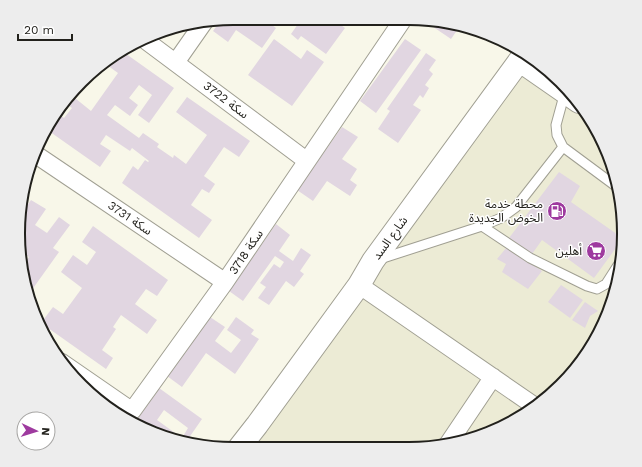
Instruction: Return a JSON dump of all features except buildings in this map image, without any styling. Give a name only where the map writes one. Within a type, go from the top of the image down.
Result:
[{"type":"street","name":"سكة 3718","points":[[82,376],[132,411],[225,282],[399,25]]},
{"type":"street","points":[[176,62],[200,28]]},
{"type":"street","name":"سكة 3722","points":[[149,43],[307,161]]},
{"type":"street","name":"شارع السد","points":[[244,442],[522,59]]},
{"type":"street","name":"سكة 3731","points":[[40,157],[225,282]]},
{"type":"street","points":[[359,285],[530,403]]},
{"type":"street","points":[[453,437],[493,377]]},
{"type":"street","name":"شارع السد","points":[[248,442],[257,425]]},
{"type":"lane","points":[[569,101],[556,125],[557,136],[563,147],[611,182]]},
{"type":"lane","points":[[373,262],[482,226],[501,218],[516,207],[563,147]]},
{"type":"lane","points":[[482,226],[530,258],[587,286],[597,289],[606,284],[613,273]]},
{"type":"shaded area","points":[[520,61],[556,86],[582,118],[601,154],[610,180],[617,220],[617,247],[613,274],[606,301],[589,338],[565,371],[546,390],[513,414],[476,431],[449,438],[422,442],[249,442]]},
{"type":"place","name":"محطة خدمة الخوض الجديدة","points":[[557,211]]},
{"type":"place","name":"أهلين","points":[[596,251]]}]
